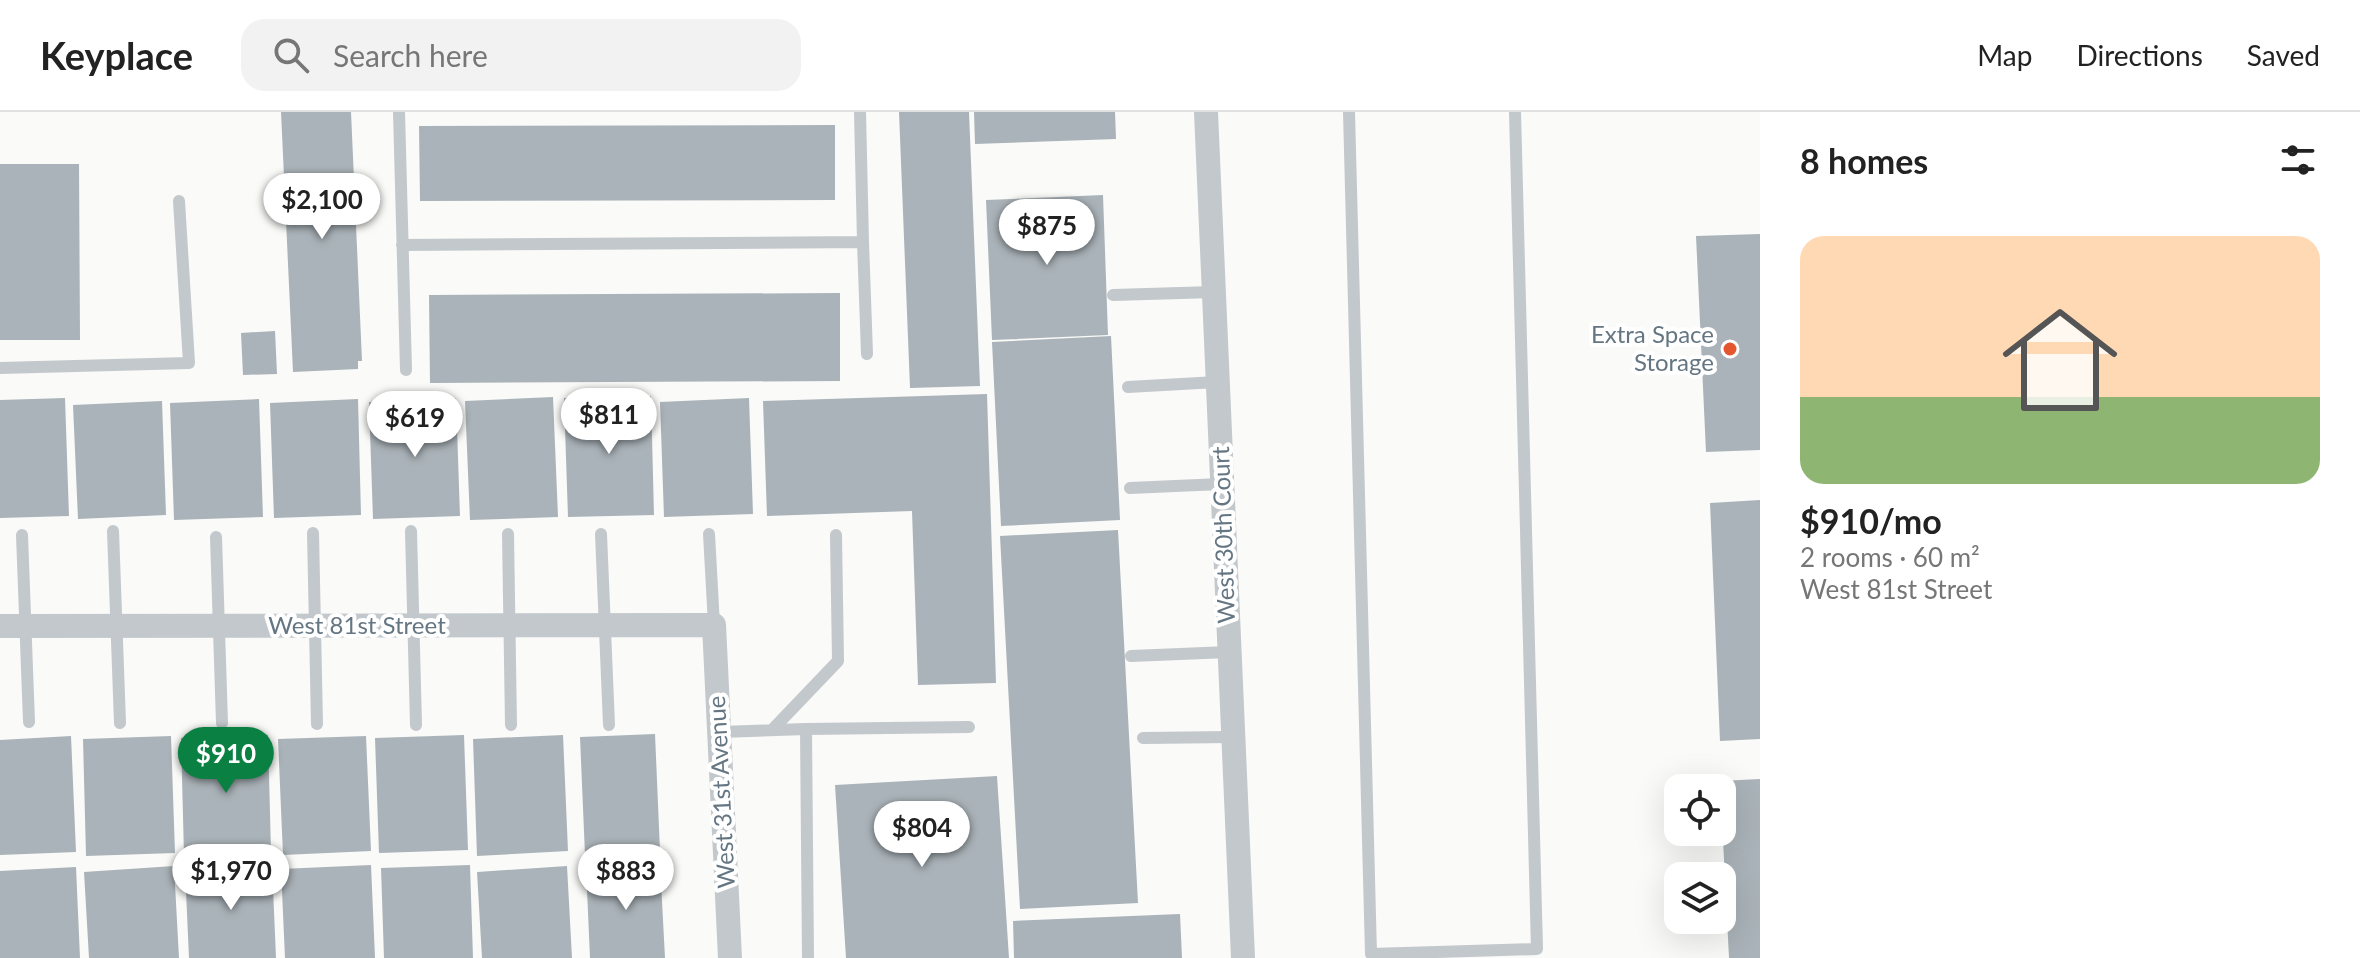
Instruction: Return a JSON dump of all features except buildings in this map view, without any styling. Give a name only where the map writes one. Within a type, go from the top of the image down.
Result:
[{"type":"street","name":"West 30th Court","points":[[1206,112],[1243,958]]},
{"type":"street","name":"West 81st Street","points":[[0,626],[714,625]]},
{"type":"street","name":"West 31st Avenue","points":[[714,625],[730,958]]},
{"type":"lane","points":[[399,112],[406,370]]},
{"type":"lane","points":[[860,112],[867,354]]},
{"type":"lane","points":[[1349,112],[1371,954],[1537,949],[1515,112]]},
{"type":"lane","points":[[0,368],[189,363],[179,201]]},
{"type":"lane","points":[[402,245],[863,242]]},
{"type":"lane","points":[[1113,295],[1214,292]]},
{"type":"lane","points":[[1128,387],[1217,382]]},
{"type":"lane","points":[[1130,488],[1221,484]]},
{"type":"lane","points":[[113,531],[120,723]]},
{"type":"lane","points":[[411,531],[416,725]]},
{"type":"lane","points":[[313,533],[317,724]]},
{"type":"lane","points":[[508,534],[511,725]]},
{"type":"lane","points":[[601,534],[609,725]]},
{"type":"lane","points":[[709,534],[714,625]]},
{"type":"lane","points":[[22,535],[29,722]]},
{"type":"lane","points":[[772,730],[838,661],[836,535]]},
{"type":"lane","points":[[216,537],[222,723]]},
{"type":"lane","points":[[1131,656],[1229,652]]},
{"type":"lane","points":[[720,732],[969,727]]},
{"type":"lane","points":[[806,729],[808,958]]},
{"type":"lane","points":[[1143,738],[1232,737]]},
{"type":"place","name":"Extra Space Storage","points":[[1730,349]]}]
